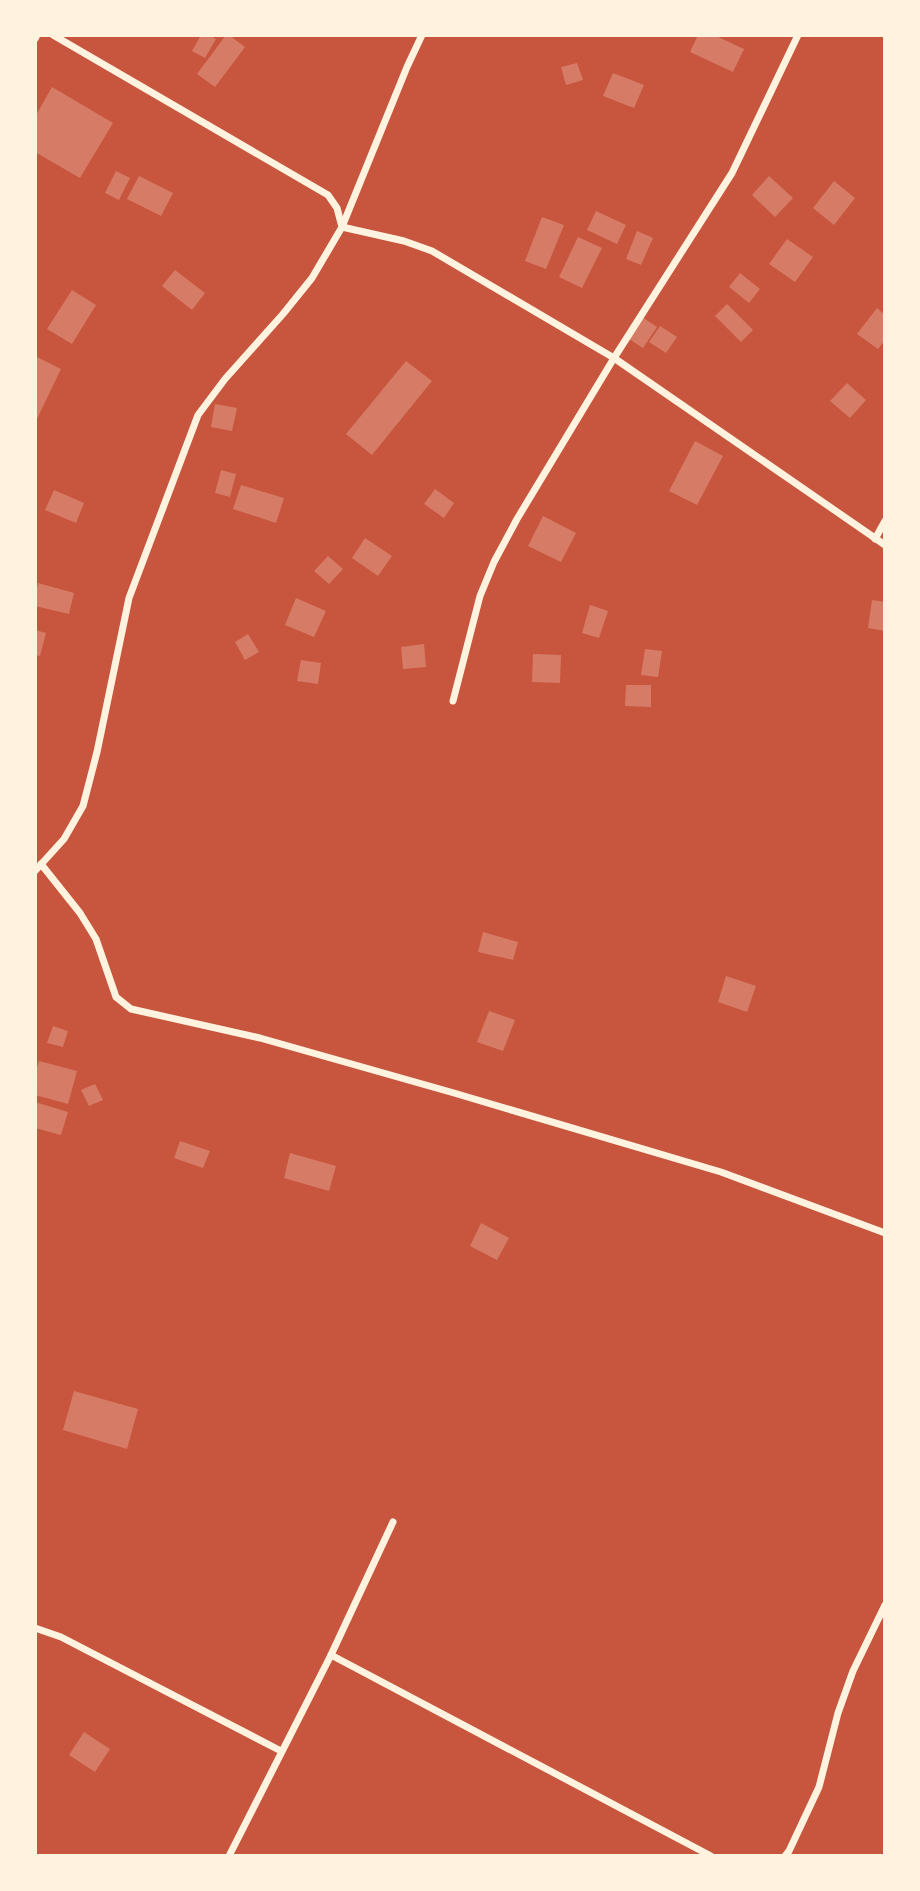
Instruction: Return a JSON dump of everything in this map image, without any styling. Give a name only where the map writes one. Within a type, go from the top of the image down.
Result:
[{"type":"street","points":[[53,35],[328,195],[337,208],[342,227]]},
{"type":"street","points":[[35,872],[64,839],[83,806],[129,598],[198,415],[225,379],[312,278],[342,227],[422,35]]},
{"type":"street","points":[[453,701],[480,596],[494,562],[614,358],[732,173],[798,35]]},
{"type":"street","points":[[342,227],[404,241],[432,251],[614,358],[885,545]]},
{"type":"street","points":[[875,539],[885,521]]},
{"type":"street","points":[[41,864],[80,913],[96,939],[116,997],[131,1009],[260,1038],[707,1168],[885,1233]]},
{"type":"street","points":[[229,1856],[331,1655],[393,1522]]},
{"type":"street","points":[[785,1856],[818,1787],[853,1671],[885,1605]]},
{"type":"street","points":[[35,1628],[61,1637],[281,1751]]},
{"type":"street","points":[[331,1655],[711,1856]]},
{"type":"building","points":[[201,35],[216,39],[205,58],[192,51]]},
{"type":"building","points":[[226,35],[245,47],[215,87],[197,74]]},
{"type":"building","points":[[698,35],[714,35],[744,49],[733,72],[690,52]]},
{"type":"building","points":[[577,63],[583,80],[566,85],[561,67]]},
{"type":"building","points":[[613,73],[644,85],[634,108],[603,96]]},
{"type":"building","points":[[52,87],[113,123],[80,178],[35,152],[35,117]]},
{"type":"building","points":[[116,171],[130,178],[119,200],[105,193]]},
{"type":"building","points":[[139,176],[173,193],[161,216],[127,199]]},
{"type":"building","points":[[769,176],[793,198],[775,217],[752,195]]},
{"type":"building","points":[[834,181],[855,198],[834,225],[813,208]]},
{"type":"building","points":[[596,211],[626,225],[617,244],[587,230]]},
{"type":"building","points":[[542,217],[564,225],[546,269],[525,261]]},
{"type":"building","points":[[637,231],[653,238],[641,265],[626,259]]},
{"type":"building","points":[[578,237],[602,248],[582,288],[559,277]]},
{"type":"building","points":[[787,239],[813,257],[795,282],[769,264]]},
{"type":"building","points":[[175,270],[205,293],[192,310],[162,286]]},
{"type":"building","points":[[740,273],[760,289],[749,303],[729,287]]},
{"type":"building","points":[[72,290],[96,305],[72,344],[47,329]]},
{"type":"building","points":[[727,304],[753,330],[741,342],[715,316]]},
{"type":"building","points":[[877,308],[885,315],[885,340],[878,349],[857,334]]},
{"type":"building","points":[[642,317],[657,327],[643,348],[629,339]]},
{"type":"building","points":[[660,326],[677,337],[666,353],[649,342]]},
{"type":"building","points":[[35,356],[61,369],[35,423]]},
{"type":"building","points":[[406,361],[432,381],[372,455],[346,434]]},
{"type":"building","points":[[847,383],[866,400],[850,418],[830,401]]},
{"type":"building","points":[[215,404],[237,408],[232,431],[211,427]]},
{"type":"building","points":[[695,441],[723,456],[697,505],[669,491]]},
{"type":"building","points":[[221,470],[236,474],[230,497],[215,493]]},
{"type":"building","points":[[241,485],[284,498],[276,523],[233,509]]},
{"type":"building","points":[[435,489],[454,503],[444,518],[424,504]]},
{"type":"building","points":[[54,490],[84,503],[76,523],[45,510]]},
{"type":"building","points":[[543,516],[576,533],[561,562],[528,546]]},
{"type":"building","points":[[365,538],[392,556],[378,576],[352,558]]},
{"type":"building","points":[[328,556],[343,569],[329,584],[314,571]]},
{"type":"building","points":[[38,583],[74,593],[69,614],[35,606]]},
{"type":"building","points":[[296,598],[326,611],[314,637],[285,625]]},
{"type":"building","points":[[872,600],[885,602],[885,631],[868,628]]},
{"type":"building","points":[[590,605],[608,611],[599,638],[582,633]]},
{"type":"building","points":[[35,630],[46,633],[40,656],[35,655]]},
{"type":"building","points":[[248,634],[259,652],[245,660],[235,642]]},
{"type":"building","points":[[424,644],[426,667],[403,669],[401,647]]},
{"type":"building","points":[[645,649],[662,651],[658,677],[641,675]]},
{"type":"building","points":[[533,654],[561,655],[560,683],[532,682]]},
{"type":"building","points":[[301,660],[321,663],[318,684],[297,681]]},
{"type":"building","points":[[626,685],[651,685],[651,707],[625,706]]},
{"type":"building","points":[[483,932],[518,942],[513,960],[478,952]]},
{"type":"building","points":[[726,976],[756,986],[747,1012],[718,1002]]},
{"type":"building","points":[[489,1011],[515,1020],[503,1051],[477,1042]]},
{"type":"building","points":[[53,1026],[68,1031],[63,1047],[47,1043]]},
{"type":"building","points":[[39,1061],[77,1071],[68,1104],[35,1095],[35,1074]]},
{"type":"building","points":[[95,1084],[103,1100],[89,1106],[81,1090]]},
{"type":"building","points":[[35,1102],[68,1112],[61,1135],[35,1128]]},
{"type":"building","points":[[180,1141],[210,1151],[203,1168],[174,1158]]},
{"type":"building","points":[[290,1153],[336,1166],[329,1191],[284,1178]]},
{"type":"building","points":[[481,1223],[509,1238],[497,1260],[470,1246]]},
{"type":"building","points":[[74,1391],[138,1409],[127,1449],[63,1430]]},
{"type":"building","points":[[84,1732],[110,1749],[95,1772],[69,1755]]}]
